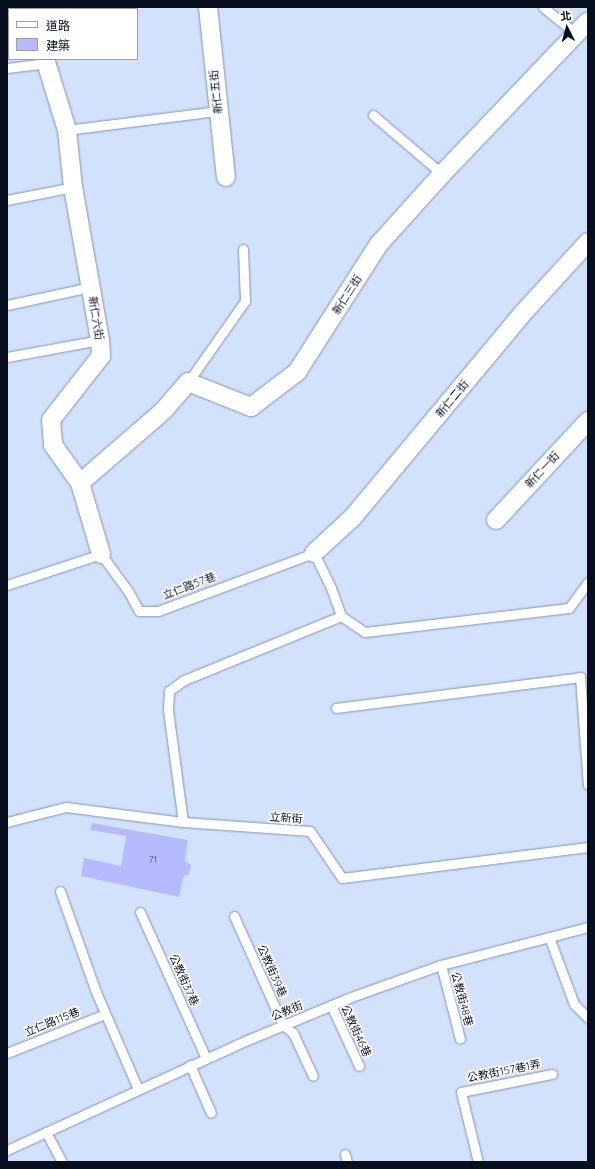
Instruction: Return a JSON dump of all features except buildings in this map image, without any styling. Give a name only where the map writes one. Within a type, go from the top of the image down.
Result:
[{"type":"street","name":"新仁五街","points":[[208,7],[226,177]]},
{"type":"street","name":"新仁三街","points":[[188,382],[251,407],[298,372],[379,244],[442,174],[588,21]]},
{"type":"street","name":"新仁六街","points":[[45,61],[67,130],[73,187],[100,340],[101,356],[51,420],[53,445],[80,483],[101,554]]},
{"type":"street","name":"新仁二街","points":[[314,553],[353,517],[523,313],[588,242]]},
{"type":"street","points":[[80,483],[163,411],[188,382]]},
{"type":"street","name":"新仁一街","points":[[496,520],[588,421]]},
{"type":"lane","points":[[543,7],[576,34]]},
{"type":"lane","points":[[7,68],[45,61]]},
{"type":"lane","points":[[67,130],[218,111]]},
{"type":"lane","points":[[373,115],[442,174]]},
{"type":"lane","points":[[7,200],[73,187]]},
{"type":"lane","points":[[188,382],[245,301],[244,249]]},
{"type":"lane","points":[[7,305],[91,288]]},
{"type":"lane","points":[[7,357],[100,340]]},
{"type":"lane","points":[[314,553],[331,588],[341,616],[365,632],[569,608],[588,582]]},
{"type":"lane","name":"立仁路57巷","points":[[101,554],[128,591],[139,610],[158,612],[314,553]]},
{"type":"lane","points":[[7,585],[101,554]]},
{"type":"lane","points":[[183,822],[168,710],[170,691],[184,680],[341,616]]},
{"type":"lane","points":[[336,708],[580,677],[586,737],[588,785]]},
{"type":"lane","name":"立新街","points":[[7,822],[66,807],[183,822],[310,831],[342,878],[588,847]]},
{"type":"lane","points":[[60,892],[105,1014],[138,1089]]},
{"type":"lane","name":"公教街37巷","points":[[140,912],[206,1058]]},
{"type":"lane","name":"公教街39巷","points":[[234,916],[283,1025],[293,1033],[313,1076]]},
{"type":"lane","name":"公教街","points":[[7,1150],[190,1065],[331,1005],[441,965],[588,927]]},
{"type":"lane","points":[[549,937],[574,1004],[588,1018]]},
{"type":"lane","name":"公教街48巷","points":[[441,965],[460,1039]]},
{"type":"lane","name":"公教街46巷","points":[[331,1005],[359,1066]]},
{"type":"lane","name":"立仁路115巷","points":[[7,1053],[105,1014]]},
{"type":"lane","points":[[190,1065],[211,1113]]},
{"type":"lane","name":"公教街157巷1弄","points":[[478,1162],[461,1092],[552,1074]]},
{"type":"lane","points":[[46,1132],[62,1162]]}]
